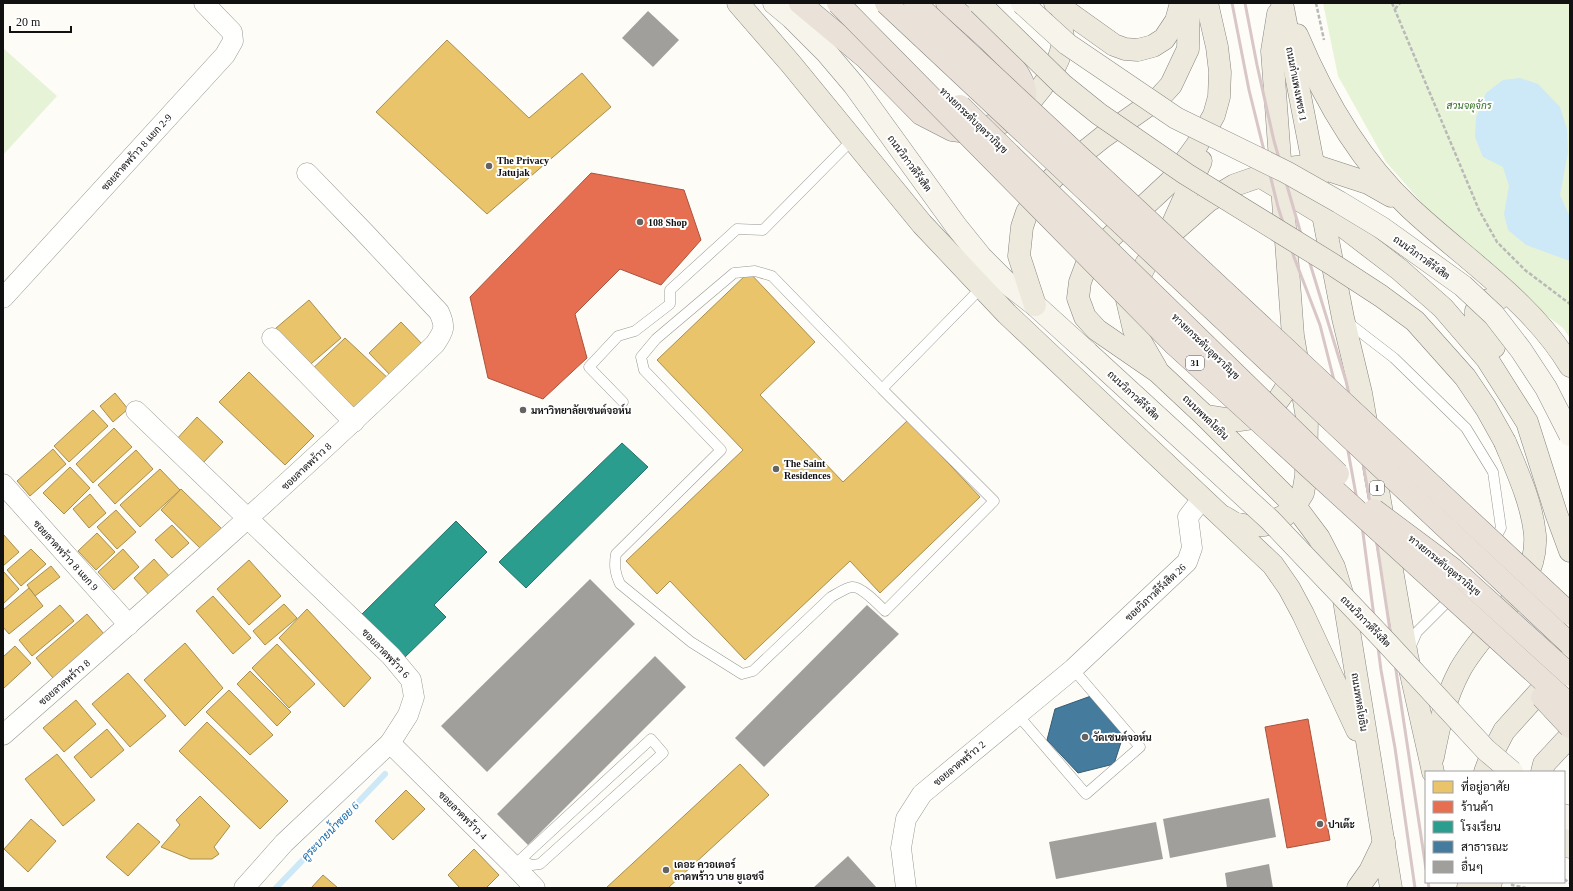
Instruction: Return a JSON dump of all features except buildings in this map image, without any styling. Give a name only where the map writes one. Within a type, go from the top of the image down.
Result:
[{"type":"highway","points":[[800,3],[866,58],[921,114],[952,130],[968,132],[1004,122],[1024,108],[1025,90],[1018,73],[1000,52],[947,3]]},
{"type":"highway","name":"31","points":[[838,3],[1173,343],[1570,705]]},
{"type":"highway","name":"ทางยกระดับอุตราภิมุข","points":[[854,3],[1375,510],[1453,569],[1570,675]]},
{"type":"highway","points":[[886,3],[1570,644]]},
{"type":"highway","points":[[915,3],[1570,614]]},
{"type":"highway","points":[[1375,510],[1422,571],[1570,727]]},
{"type":"main road","points":[[738,3],[853,139],[922,224],[1007,314],[1273,565],[1289,588],[1303,614],[1368,753]]},
{"type":"main road","name":"ถนนวิภาวดีรังสิต","points":[[774,3],[792,18],[826,52],[854,85],[956,226],[981,257],[1008,284],[1036,305],[1270,520],[1387,642],[1486,750],[1511,771]]},
{"type":"main road","points":[[979,3],[1063,85],[1099,114],[1186,174],[1381,296],[1415,321],[1465,377],[1486,408],[1505,442],[1522,483],[1531,514],[1535,535],[1534,555],[1529,572],[1519,590],[1475,646],[1449,692],[1441,718],[1432,767]]},
{"type":"main road","name":"ถนนวิภาวดีรังสิต","points":[[1022,3],[1067,44],[1176,118],[1286,172],[1339,202],[1382,228],[1463,286],[1494,315],[1521,350],[1546,388],[1570,435]]},
{"type":"main road","points":[[1024,108],[1040,92],[1053,71],[1061,51],[1062,29],[1047,3]]},
{"type":"main road","points":[[1055,3],[1114,45],[1125,49],[1138,50],[1153,46],[1164,39],[1176,21],[1181,3]]},
{"type":"main road","points":[[1036,305],[1019,256],[1022,227],[1027,212],[1044,186],[1058,173],[1098,141],[1160,97],[1171,85],[1188,49],[1189,3]]},
{"type":"main road","name":"ถนนพหลโยธิน","points":[[1207,3],[1217,47],[1220,72],[1219,97],[1214,115],[1186,163],[1171,181],[1099,248],[1086,266],[1080,282],[1078,298],[1085,317],[1097,330],[1112,342],[1158,372],[1205,416],[1295,506],[1319,538],[1334,567],[1344,600],[1391,888]]},
{"type":"main road","points":[[1210,506],[1234,522],[1248,526],[1264,525],[1284,516],[1295,506],[1303,493],[1306,476],[1306,418],[1294,336],[1272,51],[1281,3]]},
{"type":"main road","points":[[1281,3],[1337,116],[1376,171],[1408,206],[1518,303],[1544,330],[1561,351],[1570,366]]},
{"type":"main road","name":"ถนนกำแพงเพชร 1","points":[[1281,3],[1322,214]]},
{"type":"main road","points":[[1166,238],[1207,146],[1214,115]]},
{"type":"main road","points":[[1158,372],[1134,330],[1127,300],[1146,264],[1166,238],[1208,201],[1235,185],[1261,177],[1282,179],[1313,165],[1368,183],[1408,206]]},
{"type":"main road","points":[[1282,179],[1322,214],[1369,246],[1444,308],[1487,359],[1527,422],[1556,513],[1570,551]]},
{"type":"main road","name":"1","points":[[1322,214],[1343,318],[1361,393],[1407,656],[1432,767]]},
{"type":"main road","points":[[1518,303],[1494,298],[1485,301],[1476,311],[1476,323],[1515,378],[1546,438],[1570,508]]},
{"type":"main road","points":[[1205,416],[1239,420],[1258,416],[1272,408],[1284,391],[1291,373],[1294,336]]},
{"type":"main road","points":[[1261,472],[1264,525],[1273,565]]},
{"type":"main road","points":[[1485,771],[1491,756],[1504,731],[1570,658]]},
{"type":"main road","points":[[1542,771],[1544,764],[1570,736]]},
{"type":"main road","points":[[1358,888],[1370,871],[1384,842]]},
{"type":"main road","points":[[1489,888],[1502,884]]},
{"type":"street","name":"ซอยลาดพร้าว 8 แยก 2-9","points":[[3,298],[225,55],[233,41],[232,32],[204,3]]},
{"type":"street","name":"ซอยลาดพร้าว 8","points":[[3,736],[249,519],[354,422],[435,344],[443,333],[443,320],[439,312],[307,173]]},
{"type":"street","points":[[272,338],[354,422]]},
{"type":"street","name":"ซอยลาดพร้าว 6","points":[[136,411],[391,656],[411,680],[414,697],[408,715],[390,743],[284,843],[244,888]]},
{"type":"street","name":"ซอยลาดพร้าว 8 แยก 9","points":[[3,484],[129,625]]},
{"type":"street","name":"ซอยวิภาวดีรังสิต 26","points":[[1073,669],[1187,562],[1192,548],[1188,517],[1210,506]]},
{"type":"street","name":"ซอยลาดพร้าว 2","points":[[906,888],[901,848],[906,819],[922,794],[1073,669]]},
{"type":"street","name":"ซอยลาดพร้าว 4","points":[[390,743],[517,863],[535,888]]},
{"type":"lane","points":[[623,402],[589,367],[618,336],[635,331],[670,304],[670,290],[737,229],[763,230],[853,139]]},
{"type":"lane","points":[[755,271],[772,276],[882,389],[994,501],[885,611],[858,588],[851,587],[844,590],[832,597],[753,671],[742,674],[691,642],[620,584],[616,574],[616,554],[721,450],[644,370],[641,357],[656,339],[734,273],[755,271]]},
{"type":"lane","points":[[882,389],[982,287]]},
{"type":"lane","points":[[1343,318],[1394,358],[1466,428],[1493,472],[1501,528],[1475,573],[1417,632],[1407,656]]},
{"type":"lane","points":[[1017,714],[1086,794],[1140,747],[1073,669]]},
{"type":"lane","points":[[651,739],[663,753],[540,864],[517,863],[651,739]]},
{"type":"path","points":[[1316,3],[1326,46]]},
{"type":"path","points":[[1392,3],[1479,210],[1497,242],[1525,270],[1570,304]]},
{"type":"path","points":[[1395,9],[1400,3]]},
{"type":"path","points":[[1502,884],[1526,888]]},
{"type":"green space","name":"สวนจตุจักร","points":[[1323,3],[1570,3],[1570,338],[1563,328],[1470,258],[1386,162],[1338,76]]},
{"type":"green space","points":[[3,48],[57,96],[3,155]]},
{"type":"water","points":[[1520,78],[1538,84],[1560,107],[1567,129],[1568,152],[1560,195],[1570,217],[1570,261],[1526,245],[1508,230],[1504,214],[1509,186],[1503,167],[1483,157],[1475,137],[1476,118],[1486,93],[1503,80]]},
{"type":"waterway","name":"คูระบายน้ำซอย 6","points":[[276,888],[385,774]]},
{"type":"railway","points":[[1232,3],[1249,90],[1278,207],[1294,257],[1320,325],[1338,396],[1363,533],[1381,670],[1395,748],[1415,888]]},
{"type":"railway","points":[[1245,3],[1274,141],[1346,381],[1358,435],[1375,531],[1425,862]]},
{"type":"railway","points":[[1428,883],[1429,888]]},
{"type":"place","name":"The Privacy Jatujak","points":[[489,166]]},
{"type":"place","name":"108 Shop","points":[[640,222]]},
{"type":"place","name":"มหาวิทยาลัยเซนต์จอห์น","points":[[523,410]]},
{"type":"place","name":"The Saint Residences","points":[[776,469]]},
{"type":"place","name":"วัดเซนต์จอห์น","points":[[1085,737]]},
{"type":"place","name":"ปาเต๊ะ","points":[[1320,824]]},
{"type":"place","name":"เดอะ ควอเตอร์ ลาดพร้าว บาย ยูเอชจี","points":[[666,870]]}]
